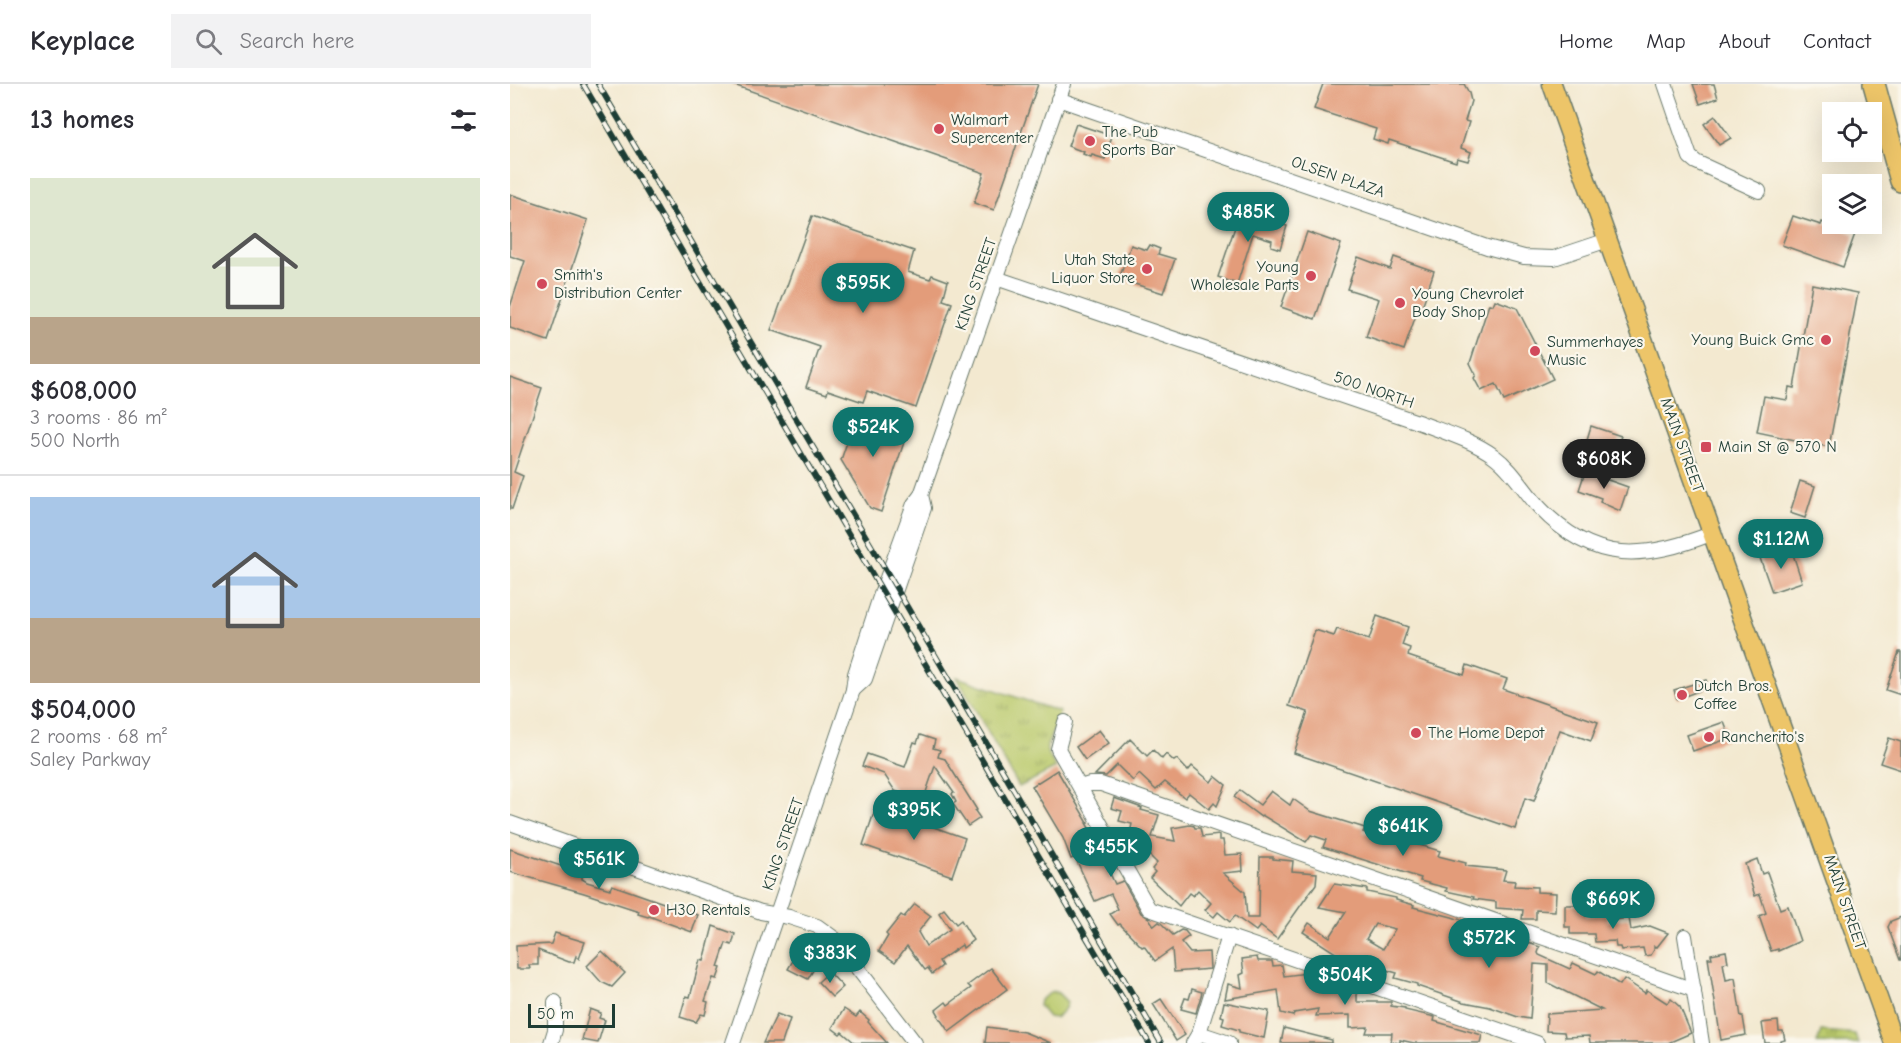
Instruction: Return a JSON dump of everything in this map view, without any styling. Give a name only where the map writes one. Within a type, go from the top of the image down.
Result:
[{"type":"highway","points":[[1874,84],[1901,181]]},
{"type":"main road","name":"MAIN STREET","points":[[1552,84],[1894,1043]]},
{"type":"street","name":"KING STREET","points":[[733,1043],[853,690],[855,674],[879,600],[914,504],[921,495],[1064,84]]},
{"type":"street","points":[[1665,84],[1690,157],[1696,162],[1759,191]]},
{"type":"street","name":"OLSEN PLAZA","points":[[1058,99],[1488,247],[1524,256],[1554,258],[1608,240]]},
{"type":"street","name":"500 NORTH","points":[[996,278],[1418,422],[1467,441],[1485,450],[1501,462],[1539,507],[1557,523],[1591,544],[1618,552],[1641,553],[1677,547],[1713,533]]},
{"type":"street","points":[[1065,722],[1058,749],[1149,909],[1536,1043]]},
{"type":"street","points":[[1080,787],[1101,784],[1694,990]]},
{"type":"street","points":[[510,823],[762,912],[817,926],[835,939],[847,953],[915,1043]]},
{"type":"street","points":[[1228,1043],[1196,1038],[1229,936]]},
{"type":"street","points":[[1685,936],[1702,1043]]},
{"type":"street","points":[[551,1043],[555,1030],[555,1002]]},
{"type":"green space","points":[[957,677],[1060,712],[1047,746],[1047,752],[1056,768],[1019,787]]},
{"type":"green space","points":[[1053,991],[1067,1002],[1056,1018],[1048,1017],[1039,1006],[1040,1000]]},
{"type":"green space","points":[[1821,1031],[1855,1034],[1858,1043],[1817,1043]]},
{"type":"building","name":"Walmart Supercenter","points":[[731,84],[1038,84],[994,210],[974,203],[984,173]]},
{"type":"building","points":[[1323,84],[1464,84],[1471,101],[1465,121],[1469,122],[1461,148],[1471,152],[1468,161],[1457,158],[1456,162],[1389,140],[1388,144],[1373,139],[1376,129],[1314,109]]},
{"type":"building","points":[[1693,84],[1714,84],[1718,98],[1700,104]]},
{"type":"building","points":[[1715,116],[1731,138],[1719,145],[1704,124]]},
{"type":"building","name":"The Pub Sports Bar","points":[[1076,124],[1112,136],[1105,159],[1092,155],[1091,157],[1068,146]]},
{"type":"building","name":"Smith's Distribution Center","points":[[510,194],[588,220],[548,341],[510,328],[510,307],[525,261],[510,256]]},
{"type":"building","points":[[1245,208],[1264,219],[1287,226],[1280,249],[1271,246],[1272,240],[1253,234],[1237,284],[1218,277],[1235,227]]},
{"type":"building","points":[[812,216],[914,251],[908,272],[930,279],[932,275],[948,281],[943,300],[952,303],[916,408],[867,391],[863,402],[828,390],[827,394],[806,387],[820,347],[771,330]]},
{"type":"building","points":[[1793,216],[1821,225],[1822,222],[1822,234],[1855,234],[1843,267],[1782,245]]},
{"type":"building","name":"Young Wholesale Parts","points":[[1307,232],[1341,244],[1315,319],[1281,307]]},
{"type":"building","name":"Utah State Liquor Store","points":[[1131,245],[1147,250],[1150,245],[1160,249],[1158,254],[1175,259],[1163,293],[1119,279]]},
{"type":"building","name":"Young Chevrolet Body Shop","points":[[1358,257],[1390,269],[1394,257],[1434,271],[1404,350],[1366,337],[1379,299],[1347,289]]},
{"type":"building","name":"Young Buick Gmc","points":[[1812,284],[1858,293],[1829,447],[1757,432],[1764,396],[1787,400],[1789,387],[1794,388]]},
{"type":"building","points":[[1495,300],[1517,308],[1553,379],[1504,401],[1496,384],[1481,391],[1470,363],[1489,304],[1493,305]]},
{"type":"building","points":[[510,377],[542,388],[514,472],[523,476],[512,509],[510,509]]},
{"type":"building","points":[[867,416],[908,430],[881,512],[870,508],[841,460],[855,419],[865,423]]},
{"type":"building","points":[[1591,426],[1621,436],[1615,453],[1586,443]]},
{"type":"building","points":[[1585,472],[1628,487],[1620,511],[1600,502],[1601,498],[1579,490]]},
{"type":"building","points":[[1800,481],[1815,486],[1805,518],[1790,513]]},
{"type":"building","points":[[1791,548],[1802,582],[1772,592],[1760,558]]},
{"type":"building","name":"The Home Depot","points":[[1377,616],[1408,627],[1402,645],[1410,648],[1408,656],[1464,675],[1467,665],[1507,679],[1503,689],[1598,722],[1591,741],[1560,730],[1534,801],[1525,798],[1515,829],[1294,753],[1308,712],[1289,706],[1315,630],[1334,636],[1337,629],[1369,640]]},
{"type":"building","points":[[1899,652],[1901,652],[1901,695],[1886,690]]},
{"type":"building","name":"Dutch Bros. Coffee","points":[[1706,680],[1709,687],[1677,699],[1674,690]]},
{"type":"building","name":"Rancherito's","points":[[1724,722],[1730,738],[1693,751],[1687,735]]},
{"type":"building","points":[[1099,730],[1109,743],[1085,760],[1076,747]]},
{"type":"building","points":[[920,735],[935,740],[933,748],[940,750],[938,757],[945,759],[977,810],[975,811],[980,818],[968,826],[953,804],[956,802],[952,794],[954,793],[935,766],[923,801],[895,791],[884,774],[862,766],[867,754],[905,767],[914,742],[917,743]]},
{"type":"building","points":[[1889,738],[1901,742],[1901,770],[1880,763]]},
{"type":"building","points":[[1130,739],[1147,756],[1153,750],[1162,759],[1166,754],[1174,761],[1177,759],[1188,771],[1192,766],[1211,782],[1215,776],[1226,785],[1217,806],[1214,803],[1209,809],[1189,793],[1185,798],[1165,782],[1156,790],[1139,774],[1133,781],[1117,765],[1106,776],[1095,775]]},
{"type":"building","points":[[1057,770],[1095,838],[1098,838],[1102,847],[1098,848],[1115,884],[1123,881],[1141,913],[1149,918],[1154,926],[1159,922],[1173,935],[1181,930],[1185,931],[1189,936],[1181,942],[1190,953],[1209,952],[1210,969],[1174,972],[1172,949],[1155,961],[1144,946],[1142,947],[1120,924],[1118,925],[1110,914],[1118,909],[1111,894],[1095,901],[1075,857],[1071,859],[1063,838],[1032,786]]},
{"type":"building","points":[[1240,790],[1260,805],[1271,791],[1290,805],[1293,799],[1310,811],[1365,828],[1363,832],[1381,838],[1382,834],[1440,851],[1438,856],[1466,863],[1465,866],[1506,870],[1503,880],[1515,881],[1514,886],[1537,887],[1537,892],[1556,893],[1555,911],[1536,910],[1536,919],[1522,919],[1523,910],[1496,908],[1496,902],[1473,899],[1474,897],[1446,891],[1447,888],[1420,881],[1421,878],[1323,847],[1326,840],[1311,835],[1306,842],[1262,815],[1261,817],[1234,797]]},
{"type":"building","points":[[1114,798],[1159,815],[1152,837],[1175,841],[1172,828],[1190,825],[1200,828],[1202,837],[1219,835],[1219,840],[1223,840],[1225,855],[1242,854],[1243,871],[1223,873],[1245,892],[1247,918],[1259,918],[1260,857],[1293,861],[1292,871],[1317,873],[1316,884],[1277,939],[1260,926],[1256,931],[1235,916],[1230,922],[1218,912],[1214,917],[1205,910],[1211,903],[1198,890],[1193,896],[1189,893],[1179,906],[1150,878],[1155,872],[1152,869],[1157,863],[1140,849],[1141,844],[1128,842],[1132,824],[1119,821],[1122,811],[1111,808]]},
{"type":"building","points":[[876,807],[965,838],[952,876],[863,845]]},
{"type":"building","points":[[510,849],[582,873],[582,879],[587,882],[610,889],[612,885],[698,915],[692,932],[638,914],[639,911],[510,872]]},
{"type":"building","points":[[1757,859],[1762,874],[1767,872],[1780,909],[1788,906],[1800,941],[1778,951],[1778,949],[1771,951],[1759,916],[1766,913],[1760,894],[1755,896],[1745,864]]},
{"type":"building","points":[[1334,884],[1367,889],[1367,892],[1396,898],[1396,900],[1414,905],[1413,907],[1452,917],[1540,947],[1539,955],[1570,969],[1573,963],[1596,974],[1598,971],[1620,985],[1624,979],[1645,993],[1647,990],[1667,1003],[1671,999],[1680,1007],[1691,1033],[1668,1043],[1590,1043],[1589,1036],[1565,1037],[1564,1032],[1546,1031],[1547,1014],[1602,1010],[1548,983],[1548,965],[1534,964],[1530,1019],[1464,1002],[1417,986],[1417,984],[1395,978],[1397,973],[1379,968],[1377,972],[1354,958],[1351,963],[1303,932],[1309,923],[1330,937],[1346,912],[1319,907]],"holes":[[[1375,924],[1395,929],[1383,949],[1366,939]]]},
{"type":"building","points":[[915,904],[931,916],[918,932],[926,946],[950,929],[939,913],[944,909],[956,924],[961,920],[973,940],[939,961],[942,966],[932,974],[928,968],[925,970],[907,946],[895,962],[879,951],[888,936],[886,934],[901,915],[904,917]]},
{"type":"building","points":[[1565,905],[1586,905],[1586,916],[1607,914],[1608,921],[1629,918],[1631,930],[1650,926],[1668,933],[1657,947],[1654,946],[1651,955],[1645,956],[1643,948],[1621,950],[1620,947],[1616,947],[1615,941],[1595,942],[1594,934],[1570,934],[1570,927],[1565,927]]},
{"type":"building","points":[[1901,917],[1900,960],[1888,927],[1891,921]]},
{"type":"building","points":[[713,926],[735,934],[732,945],[726,943],[718,967],[721,968],[717,979],[713,978],[705,1001],[708,1002],[705,1015],[701,1014],[696,1022],[680,1017],[686,996],[690,997],[700,960],[704,961]]},
{"type":"building","points":[[555,933],[585,942],[579,959],[576,956],[574,962],[569,962],[538,950],[538,965],[529,965],[530,969],[517,969],[516,946],[551,944]]},
{"type":"building","points":[[602,951],[625,973],[612,987],[601,982],[587,966]]},
{"type":"building","points":[[1726,951],[1728,962],[1723,963],[1726,980],[1735,978],[1746,1035],[1721,1040],[1708,958],[1712,958],[1711,954]]},
{"type":"building","points":[[808,954],[819,960],[808,979],[788,969],[795,957],[803,959]]},
{"type":"building","points":[[1257,957],[1258,961],[1272,961],[1273,966],[1282,965],[1284,976],[1307,973],[1308,983],[1312,983],[1313,986],[1339,985],[1339,991],[1357,991],[1357,1002],[1391,1002],[1391,1006],[1435,1017],[1434,1021],[1482,1035],[1480,1043],[1414,1043],[1400,1040],[1400,1043],[1391,1042],[1392,1033],[1366,1033],[1368,1027],[1350,1028],[1350,1015],[1316,1016],[1318,1009],[1294,1013],[1293,1016],[1281,1013],[1278,990],[1225,999],[1228,984],[1242,988],[1240,975],[1244,973],[1242,959]]},
{"type":"building","points":[[991,968],[1007,989],[949,1032],[936,1010],[946,1002],[948,1005],[971,988],[968,985]]},
{"type":"building","points":[[829,972],[843,987],[832,997],[818,982]]},
{"type":"building","points":[[1192,989],[1202,992],[1196,1013],[1181,1009],[1185,998],[1189,999]]},
{"type":"building","points":[[1161,999],[1185,1035],[1176,1041],[1153,1004]]},
{"type":"building","points":[[1224,1002],[1269,1011],[1264,1038],[1222,1025]]},
{"type":"building","points":[[590,1009],[601,1013],[599,1018],[605,1020],[598,1043],[582,1040]]},
{"type":"building","points":[[844,1009],[856,1017],[860,1012],[887,1043],[855,1043],[842,1032],[840,1034],[832,1028]]},
{"type":"building","points":[[777,1014],[790,1019],[782,1043],[763,1043]]},
{"type":"building","points":[[1778,1021],[1779,1031],[1783,1031],[1785,1040],[1781,1043],[1765,1043],[1762,1023]]},
{"type":"building","points":[[987,1027],[1024,1032],[1051,1043],[985,1043]]},
{"type":"building","points":[[1284,1028],[1332,1040],[1332,1043],[1281,1043]]},
{"type":"railway","points":[[583,84],[1149,1043]]},
{"type":"railway","points":[[598,84],[888,574],[1161,1043]]},
{"type":"place","name":"Walmart Supercenter","points":[[939,129]]},
{"type":"place","name":"The Pub Sports Bar","points":[[1090,141]]},
{"type":"place","name":"Utah State Liquor Store","points":[[1147,269]]},
{"type":"place","name":"Young Wholesale Parts","points":[[1311,276]]},
{"type":"place","name":"Smith's Distribution Center","points":[[542,284]]},
{"type":"place","name":"Young Chevrolet Body Shop","points":[[1400,303]]},
{"type":"place","name":"Young Buick Gmc","points":[[1826,340]]},
{"type":"place","name":"Summerhayes Music","points":[[1535,351]]},
{"type":"place","name":"Main St @ 570 N","points":[[1706,447]]},
{"type":"place","name":"Dutch Bros. Coffee","points":[[1682,695]]},
{"type":"place","name":"The Home Depot","points":[[1416,733]]},
{"type":"place","name":"Rancherito's","points":[[1709,737]]},
{"type":"place","name":"H3O Rentals","points":[[654,910]]}]
